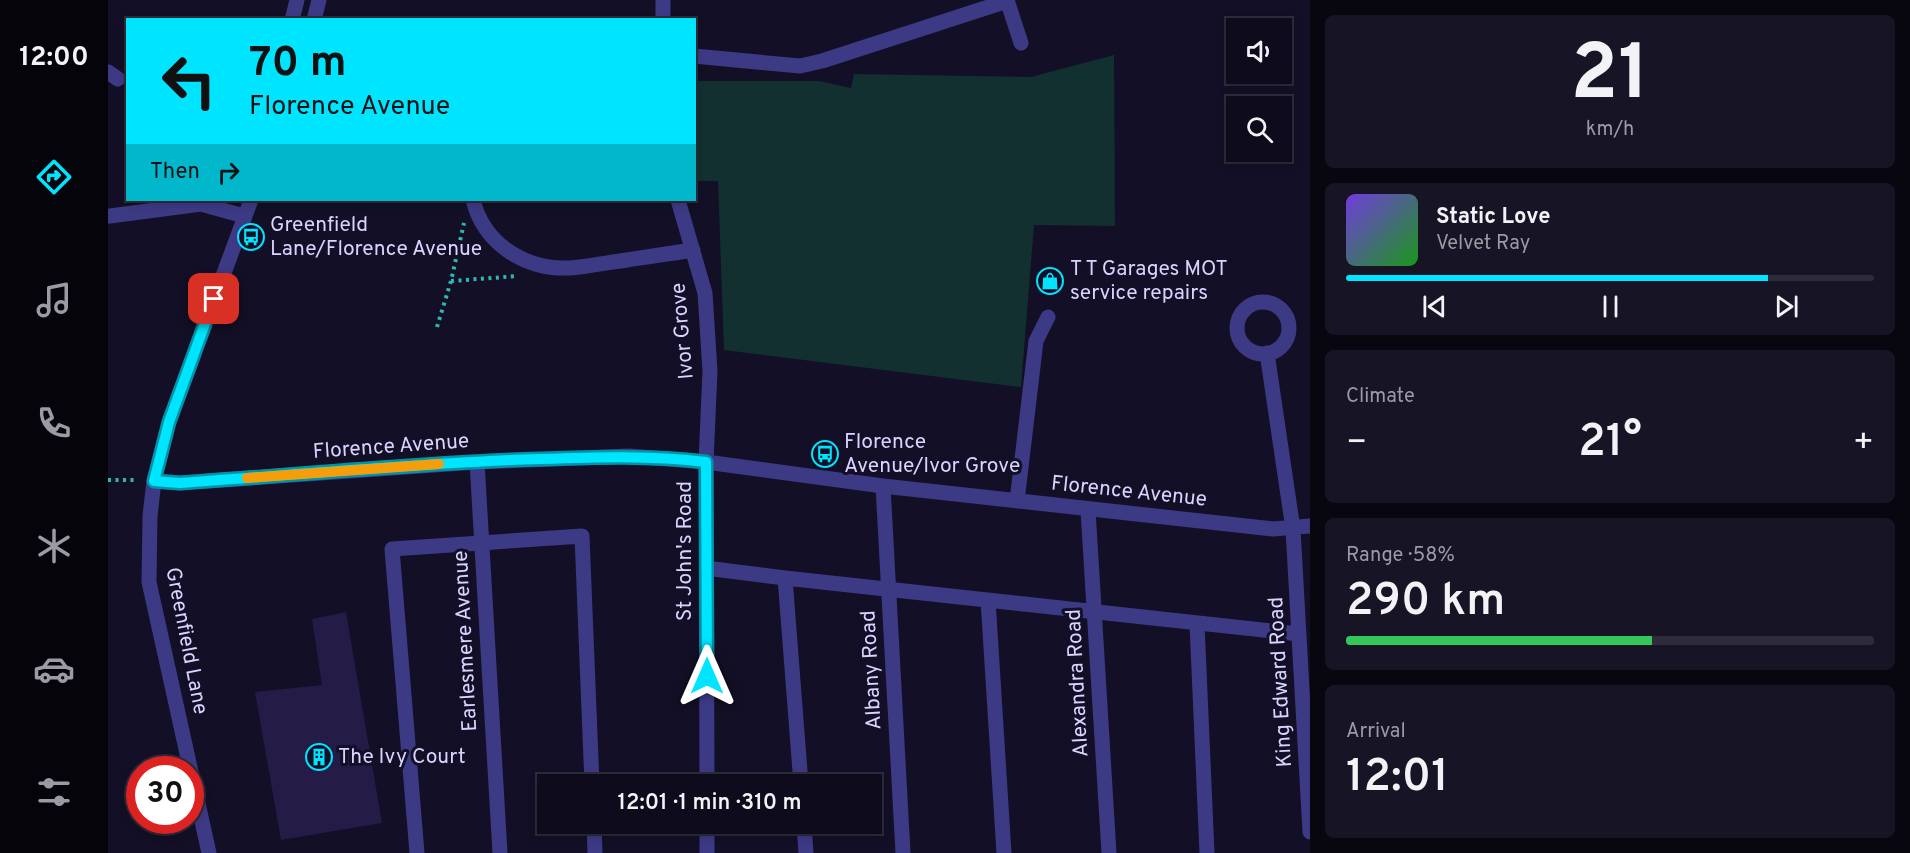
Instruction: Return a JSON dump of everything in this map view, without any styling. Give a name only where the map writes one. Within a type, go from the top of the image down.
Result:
[{"type":"street","points":[[292,18],[297,0]]},
{"type":"street","points":[[314,18],[319,0]]},
{"type":"street","points":[[663,0],[663,18]]},
{"type":"street","points":[[696,56],[800,66],[822,61],[1007,0],[1021,43]]},
{"type":"street","name":"Greenfield Lane","points":[[209,853],[149,582],[150,516],[154,481],[169,422],[251,201]]},
{"type":"street","name":"Ivor Grove","points":[[678,201],[705,292],[710,372],[706,462]]},
{"type":"street","points":[[110,216],[201,204],[244,216]]},
{"type":"street","points":[[475,206],[498,242],[513,255],[528,263],[570,268],[693,250]]},
{"type":"street","points":[[1017,501],[1036,342],[1048,317]]},
{"type":"street","name":"King Edward Road","points":[[1268,353],[1293,529],[1310,832]]},
{"type":"street","name":"Florence Avenue","points":[[154,481],[180,483],[477,462],[630,456],[706,462],[1088,510],[1273,529],[1310,526]]},
{"type":"street","name":"Earlesmere Avenue","points":[[477,462],[500,853]]},
{"type":"street","name":"St John's Road","points":[[706,462],[707,774]]},
{"type":"street","name":"Albany Road","points":[[883,486],[903,853]]},
{"type":"street","name":"Alexandra Road","points":[[1088,510],[1109,853]]},
{"type":"street","points":[[417,853],[393,549],[582,536],[592,774]]},
{"type":"street","points":[[706,568],[1094,613],[1299,634]]},
{"type":"street","points":[[785,578],[800,774]]},
{"type":"street","points":[[988,600],[1004,853]]},
{"type":"street","points":[[1197,624],[1207,853]]},
{"type":"street","points":[[594,834],[595,853]]},
{"type":"street","points":[[707,834],[707,853]]},
{"type":"street","points":[[805,834],[806,853]]},
{"type":"path","points":[[437,327],[451,281],[465,220],[475,206]]},
{"type":"path","points":[[451,281],[518,278],[528,263]]},
{"type":"path","points":[[108,480],[154,481]]},
{"type":"green space","points":[[1114,55],[1115,226],[1034,225],[1021,387],[724,350],[718,181],[696,181],[696,81],[819,81],[851,88],[854,74],[1031,77]]},
{"type":"building","name":"The Ivy Court","points":[[346,612],[382,823],[281,840],[255,692],[322,685],[312,619]]},
{"type":"slow traffic","points":[[247,478],[439,464]]},
{"type":"place","name":"Greenfield Lane/Florence Avenue","points":[[251,237]]},
{"type":"place","name":"T T Garages MOT service repairs","points":[[1050,281]]},
{"type":"place","name":"Florence Avenue/Ivor Grove","points":[[825,454]]},
{"type":"place","name":"The Ivy Court","points":[[319,757]]},
{"type":"route","points":[[214,299],[169,422],[154,481],[180,483],[477,462],[630,456],[706,462],[707,676]]}]
